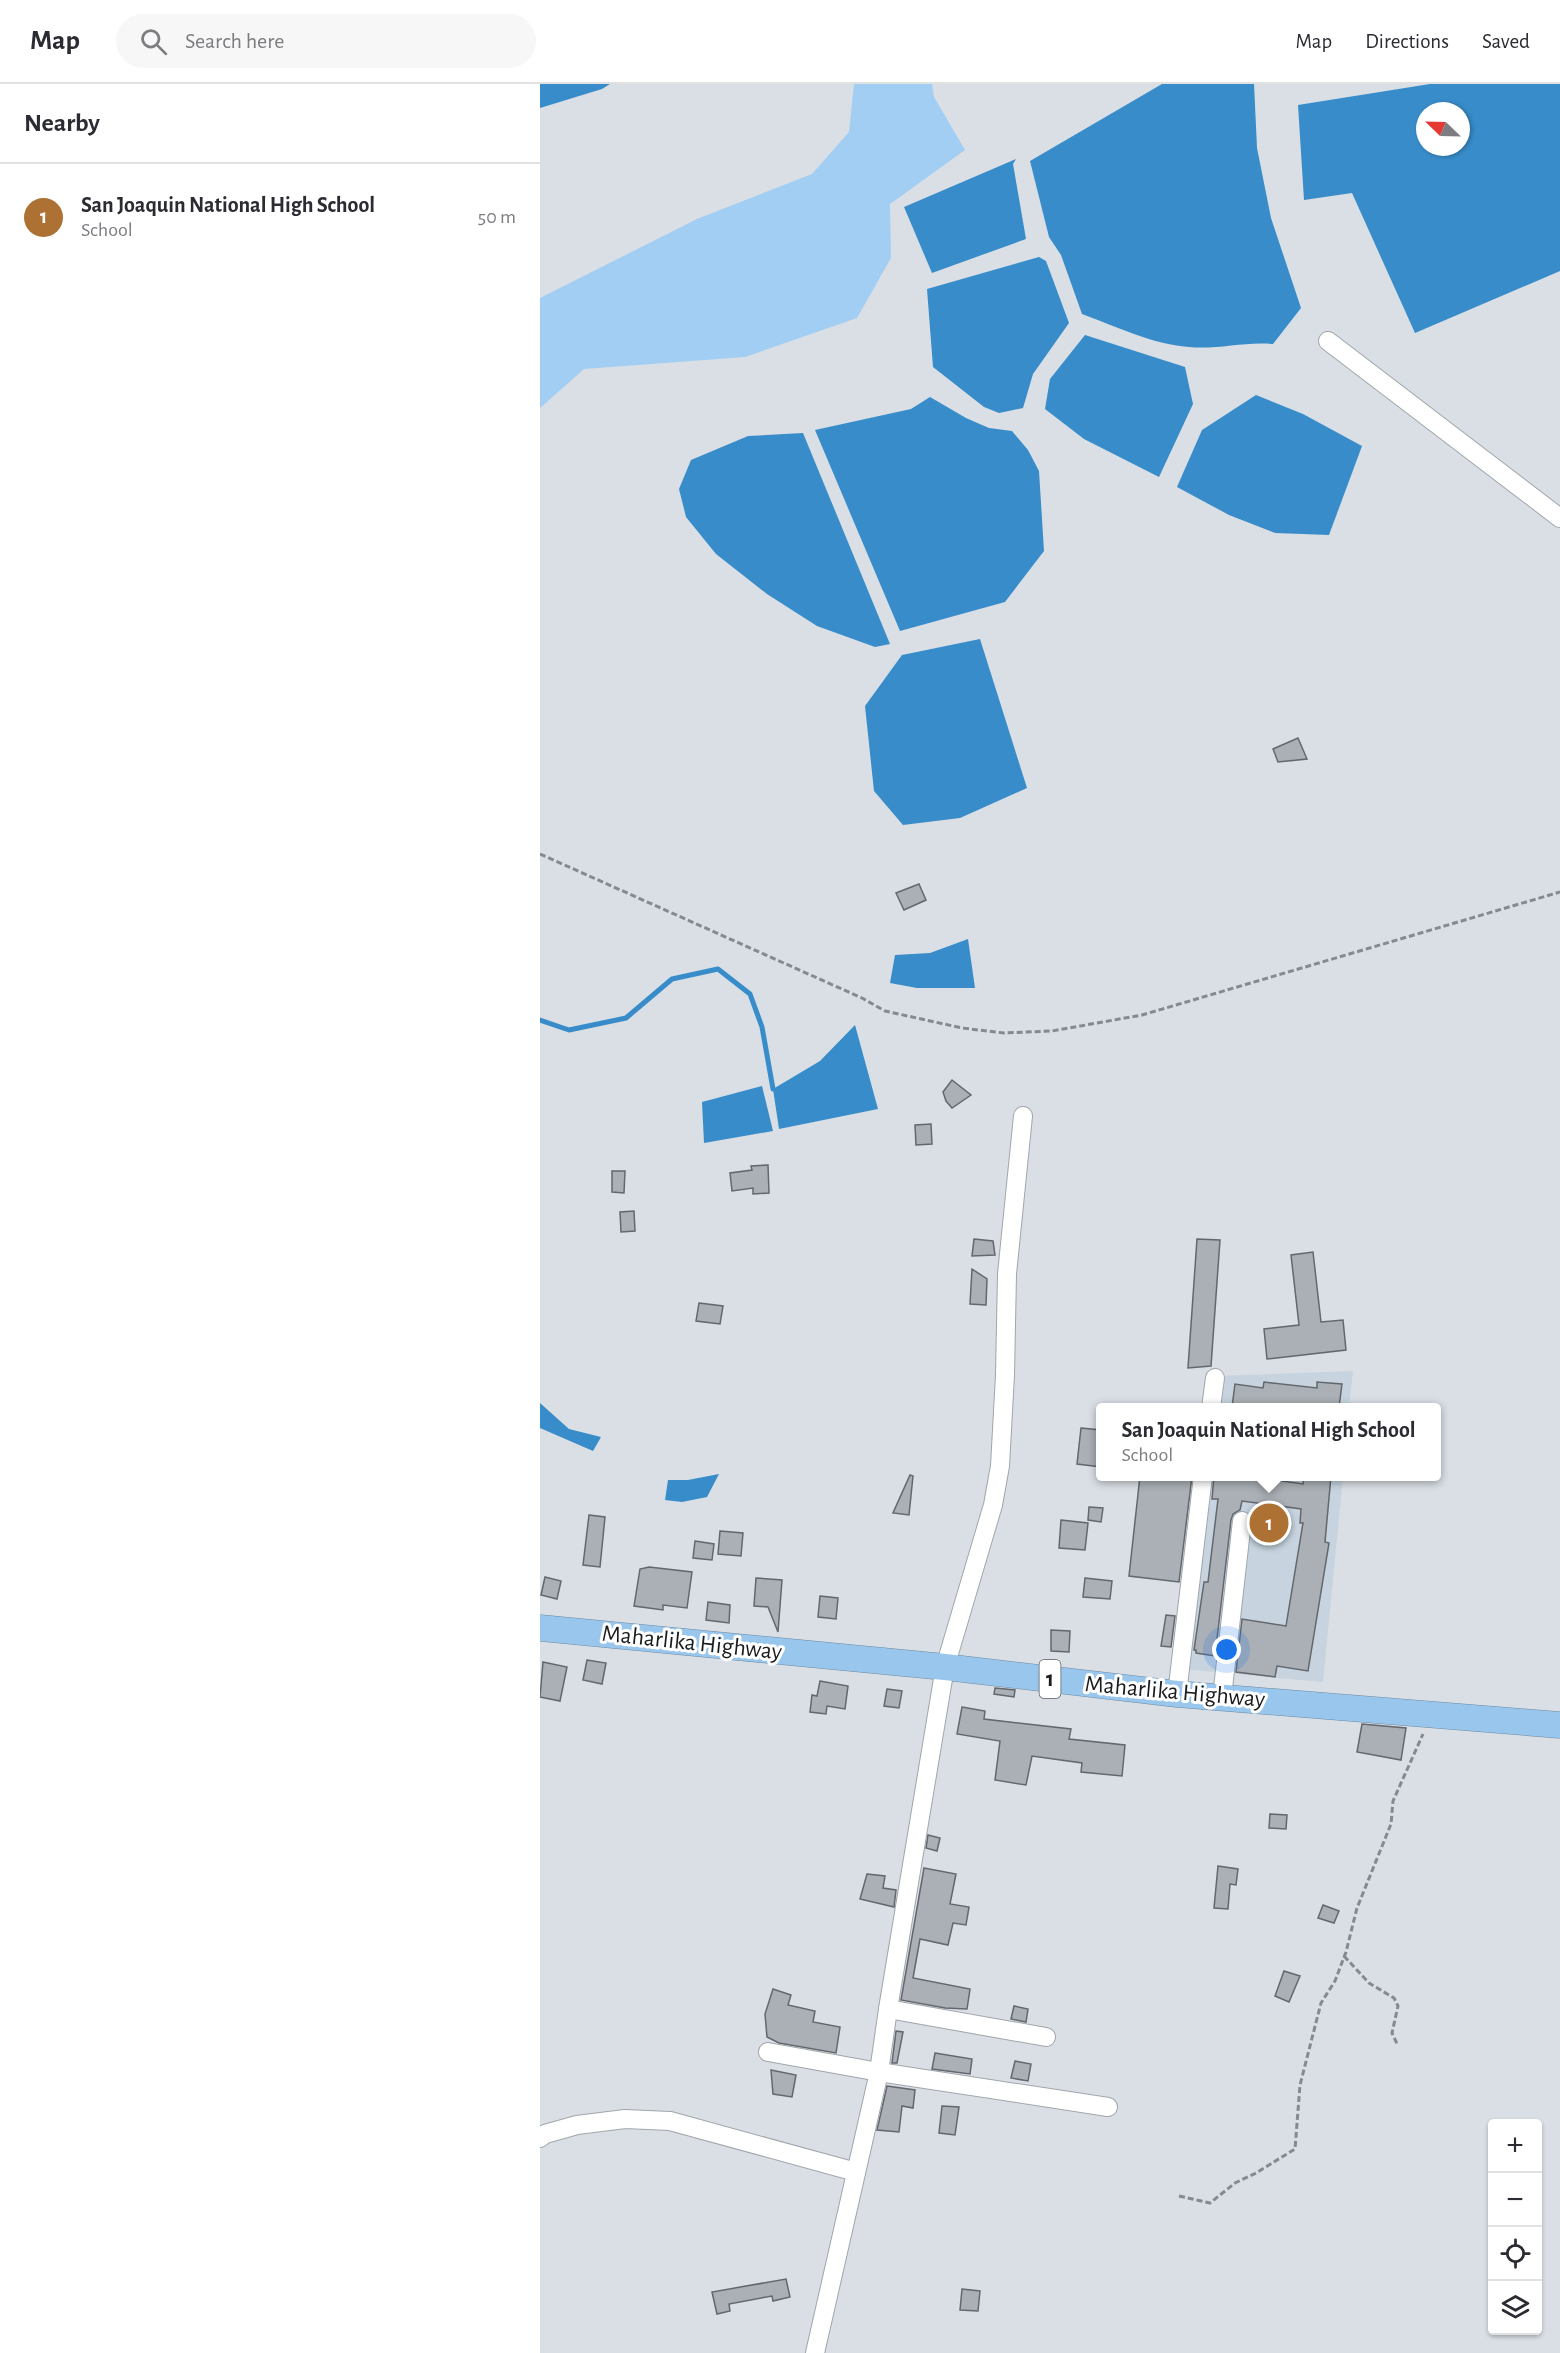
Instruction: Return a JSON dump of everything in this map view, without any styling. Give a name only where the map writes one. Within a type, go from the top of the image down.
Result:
[{"type":"highway","name":"Maharlika Highway","points":[[540,1628],[945,1667],[1177,1694],[1560,1725]]},
{"type":"street","points":[[1328,341],[1560,518]]},
{"type":"street","points":[[815,2353],[879,2072],[945,1667],[993,1504],[1000,1466],[1005,1375],[1006,1274],[1023,1116]]},
{"type":"street","points":[[1212,1403],[1215,1378]]},
{"type":"street","points":[[1177,1694],[1202,1481]]},
{"type":"street","points":[[1222,1697],[1242,1521]]},
{"type":"street","points":[[888,2009],[1046,2037]]},
{"type":"street","points":[[768,2052],[879,2072],[1108,2107]]},
{"type":"street","points":[[540,2138],[545,2134],[577,2125],[625,2119],[670,2121],[856,2172]]},
{"type":"path","points":[[540,854],[862,998],[885,1011],[962,1028],[1004,1033],[1052,1031],[1142,1016],[1560,892]]},
{"type":"path","points":[[1179,2196],[1210,2203],[1235,2183],[1256,2173],[1294,2149],[1300,2085],[1321,2003],[1335,1981],[1344,1956],[1357,1908],[1391,1824],[1393,1801],[1432,1714]]},
{"type":"path","points":[[1344,1956],[1369,1983],[1394,1998],[1398,2006],[1392,2033],[1398,2046]]},
{"type":"shaded area","points":[[540,84],[610,84],[602,89],[540,108]]},
{"type":"shaded area","points":[[854,84],[932,84],[934,97],[965,150],[890,204],[891,258],[857,318],[745,357],[584,369],[540,408],[540,298],[697,219],[812,174],[849,132]]},
{"type":"shaded area","points":[[1162,84],[1254,84],[1257,148],[1271,218],[1301,308],[1273,344],[1200,348],[1175,345],[1135,334],[1082,314],[1061,255],[1049,237],[1030,161]]},
{"type":"shaded area","points":[[1430,84],[1560,84],[1560,271],[1415,333],[1352,193],[1304,200],[1298,105]]},
{"type":"shaded area","points":[[1016,159],[1013,164],[1026,239],[932,273],[904,207]]},
{"type":"shaded area","points":[[1039,257],[1046,261],[1069,323],[1033,374],[1023,408],[999,413],[984,407],[933,367],[927,289]]},
{"type":"shaded area","points":[[1085,335],[1185,367],[1193,404],[1159,477],[1084,439],[1045,409],[1050,379]]},
{"type":"shaded area","points":[[1256,395],[1303,414],[1362,446],[1329,535],[1275,533],[1229,515],[1177,487],[1202,430]]},
{"type":"shaded area","points":[[930,397],[966,418],[989,428],[1012,431],[1028,450],[1039,471],[1044,551],[1005,602],[900,631],[815,430],[911,409]]},
{"type":"shaded area","points":[[803,433],[890,644],[875,647],[817,626],[767,594],[716,554],[686,517],[679,489],[691,460],[748,436]]},
{"type":"shaded area","points":[[980,639],[1027,788],[960,818],[903,825],[874,791],[865,706],[902,655]]},
{"type":"shaded area","points":[[968,939],[975,988],[917,988],[890,983],[895,955],[930,953]]},
{"type":"shaded area","points":[[855,1025],[878,1109],[779,1129],[773,1089],[820,1061]]},
{"type":"shaded area","points":[[762,1086],[773,1131],[704,1143],[702,1102]]},
{"type":"shaded area","points":[[1353,1371],[1349,1403],[1216,1403],[1219,1376]]},
{"type":"shaded area","points":[[540,1403],[569,1429],[601,1437],[593,1451],[540,1428]]},
{"type":"shaded area","points":[[719,1474],[707,1497],[682,1502],[665,1500],[668,1480],[688,1480]]},
{"type":"shaded area","points":[[1205,1481],[1343,1481],[1323,1682],[1181,1669]]},
{"type":"building","points":[[1298,738],[1307,759],[1278,762],[1273,749]]},
{"type":"building","points":[[919,884],[926,900],[904,910],[896,893]]},
{"type":"building","points":[[952,1080],[971,1095],[952,1108],[943,1092]]},
{"type":"building","points":[[931,1124],[932,1144],[916,1145],[915,1125]]},
{"type":"building","points":[[768,1165],[769,1193],[753,1194],[753,1188],[732,1191],[730,1173],[752,1170],[751,1166]]},
{"type":"building","points":[[612,1171],[625,1171],[624,1193],[612,1192]]},
{"type":"building","points":[[634,1211],[635,1231],[621,1232],[620,1212]]},
{"type":"building","points":[[974,1239],[993,1241],[995,1255],[972,1256]]},
{"type":"building","points":[[1197,1239],[1220,1240],[1211,1366],[1188,1368]]},
{"type":"building","points":[[1313,1252],[1321,1322],[1343,1320],[1346,1350],[1267,1359],[1264,1329],[1299,1325],[1291,1255]]},
{"type":"building","points":[[972,1269],[987,1279],[986,1305],[970,1304]]},
{"type":"building","points":[[699,1303],[723,1306],[720,1324],[696,1321]]},
{"type":"building","points":[[1264,1382],[1317,1388],[1317,1382],[1342,1384],[1340,1403],[1233,1403],[1235,1384],[1263,1388]]},
{"type":"building","points":[[1081,1428],[1096,1430],[1096,1466],[1077,1464]]},
{"type":"building","points":[[910,1475],[913,1476],[909,1515],[893,1513]]},
{"type":"building","points":[[1139,1481],[1191,1481],[1179,1582],[1129,1576]]},
{"type":"building","points":[[1214,1481],[1282,1481],[1303,1484],[1303,1481],[1331,1481],[1325,1542],[1329,1543],[1308,1671],[1277,1666],[1275,1677],[1236,1672],[1242,1619],[1286,1626],[1303,1523],[1300,1523],[1301,1509],[1242,1501],[1240,1510],[1233,1514],[1231,1520],[1215,1656],[1196,1653],[1194,1650],[1204,1582],[1208,1582],[1218,1499],[1212,1499]]},
{"type":"building","points":[[1089,1507],[1103,1508],[1101,1522],[1088,1520]]},
{"type":"building","points":[[589,1515],[605,1517],[600,1567],[583,1565]]},
{"type":"building","points":[[1061,1520],[1088,1523],[1085,1550],[1059,1548]]},
{"type":"building","points":[[720,1531],[743,1533],[741,1556],[718,1554]]},
{"type":"building","points":[[695,1541],[714,1544],[712,1560],[693,1558]]},
{"type":"building","points":[[649,1567],[692,1572],[687,1608],[663,1605],[663,1610],[634,1606],[640,1569]]},
{"type":"building","points":[[545,1577],[561,1581],[557,1599],[541,1595]]},
{"type":"building","points":[[756,1578],[782,1580],[778,1632],[768,1607],[754,1606]]},
{"type":"building","points":[[1085,1578],[1112,1581],[1110,1599],[1083,1597]]},
{"type":"building","points":[[820,1596],[838,1598],[836,1619],[818,1617]]},
{"type":"building","points":[[708,1602],[730,1605],[729,1623],[706,1620]]},
{"type":"building","points":[[1166,1615],[1175,1616],[1171,1647],[1161,1646]]},
{"type":"building","points":[[1051,1630],[1070,1631],[1069,1652],[1051,1651]]},
{"type":"building","points":[[587,1660],[606,1663],[602,1684],[583,1680]]},
{"type":"building","points":[[543,1662],[567,1667],[560,1701],[540,1697]]},
{"type":"building","points":[[820,1681],[848,1686],[845,1709],[827,1706],[826,1714],[810,1712],[812,1695],[817,1696]]},
{"type":"building","points":[[995,1688],[1015,1690],[1014,1697],[994,1694]]},
{"type":"building","points":[[887,1689],[902,1691],[899,1708],[884,1706]]},
{"type":"building","points":[[962,1707],[985,1711],[984,1719],[1071,1729],[1069,1739],[1125,1745],[1122,1776],[1081,1772],[1082,1763],[1032,1756],[1026,1785],[995,1780],[1000,1741],[957,1734]]},
{"type":"building","points":[[1362,1724],[1406,1728],[1401,1760],[1357,1752]]},
{"type":"building","points":[[1270,1814],[1287,1815],[1286,1829],[1269,1828]]},
{"type":"building","points":[[928,1835],[940,1838],[937,1851],[926,1848]]},
{"type":"building","points":[[1218,1866],[1238,1869],[1236,1885],[1230,1884],[1228,1909],[1214,1908]]},
{"type":"building","points":[[924,1868],[956,1874],[950,1904],[969,1907],[966,1925],[953,1923],[948,1945],[920,1939],[913,1978],[970,1989],[967,2009],[945,2008],[901,2000]]},
{"type":"building","points":[[867,1874],[885,1876],[883,1888],[896,1890],[894,1907],[860,1899]]},
{"type":"building","points":[[1323,1905],[1339,1911],[1334,1923],[1318,1918]]},
{"type":"building","points":[[1284,1971],[1300,1976],[1289,2002],[1275,1996]]},
{"type":"building","points":[[773,1989],[791,1995],[788,2005],[815,2011],[813,2022],[840,2027],[836,2053],[779,2043],[767,2037],[765,2014]]},
{"type":"building","points":[[1014,2006],[1028,2009],[1026,2022],[1011,2019]]},
{"type":"building","points":[[896,2031],[903,2032],[897,2063],[892,2063]]},
{"type":"building","points":[[935,2053],[972,2059],[970,2074],[932,2069]]},
{"type":"building","points":[[1015,2061],[1031,2064],[1028,2081],[1011,2078]]},
{"type":"building","points":[[771,2070],[796,2075],[792,2097],[773,2094]]},
{"type":"building","points":[[887,2086],[915,2090],[913,2108],[902,2106],[899,2132],[877,2130]]},
{"type":"building","points":[[942,2106],[959,2107],[955,2135],[939,2133]]},
{"type":"building","points":[[786,2279],[790,2297],[773,2301],[772,2296],[729,2304],[730,2311],[717,2314],[712,2292]]},
{"type":"building","points":[[962,2289],[980,2291],[978,2311],[960,2310]]},
{"type":"waterway","points":[[540,1020],[569,1030],[626,1018],[672,979],[718,969],[750,994],[762,1027],[773,1089]]},
{"type":"place","name":"San Joaquin National High School","points":[[1269,1523]]}]
